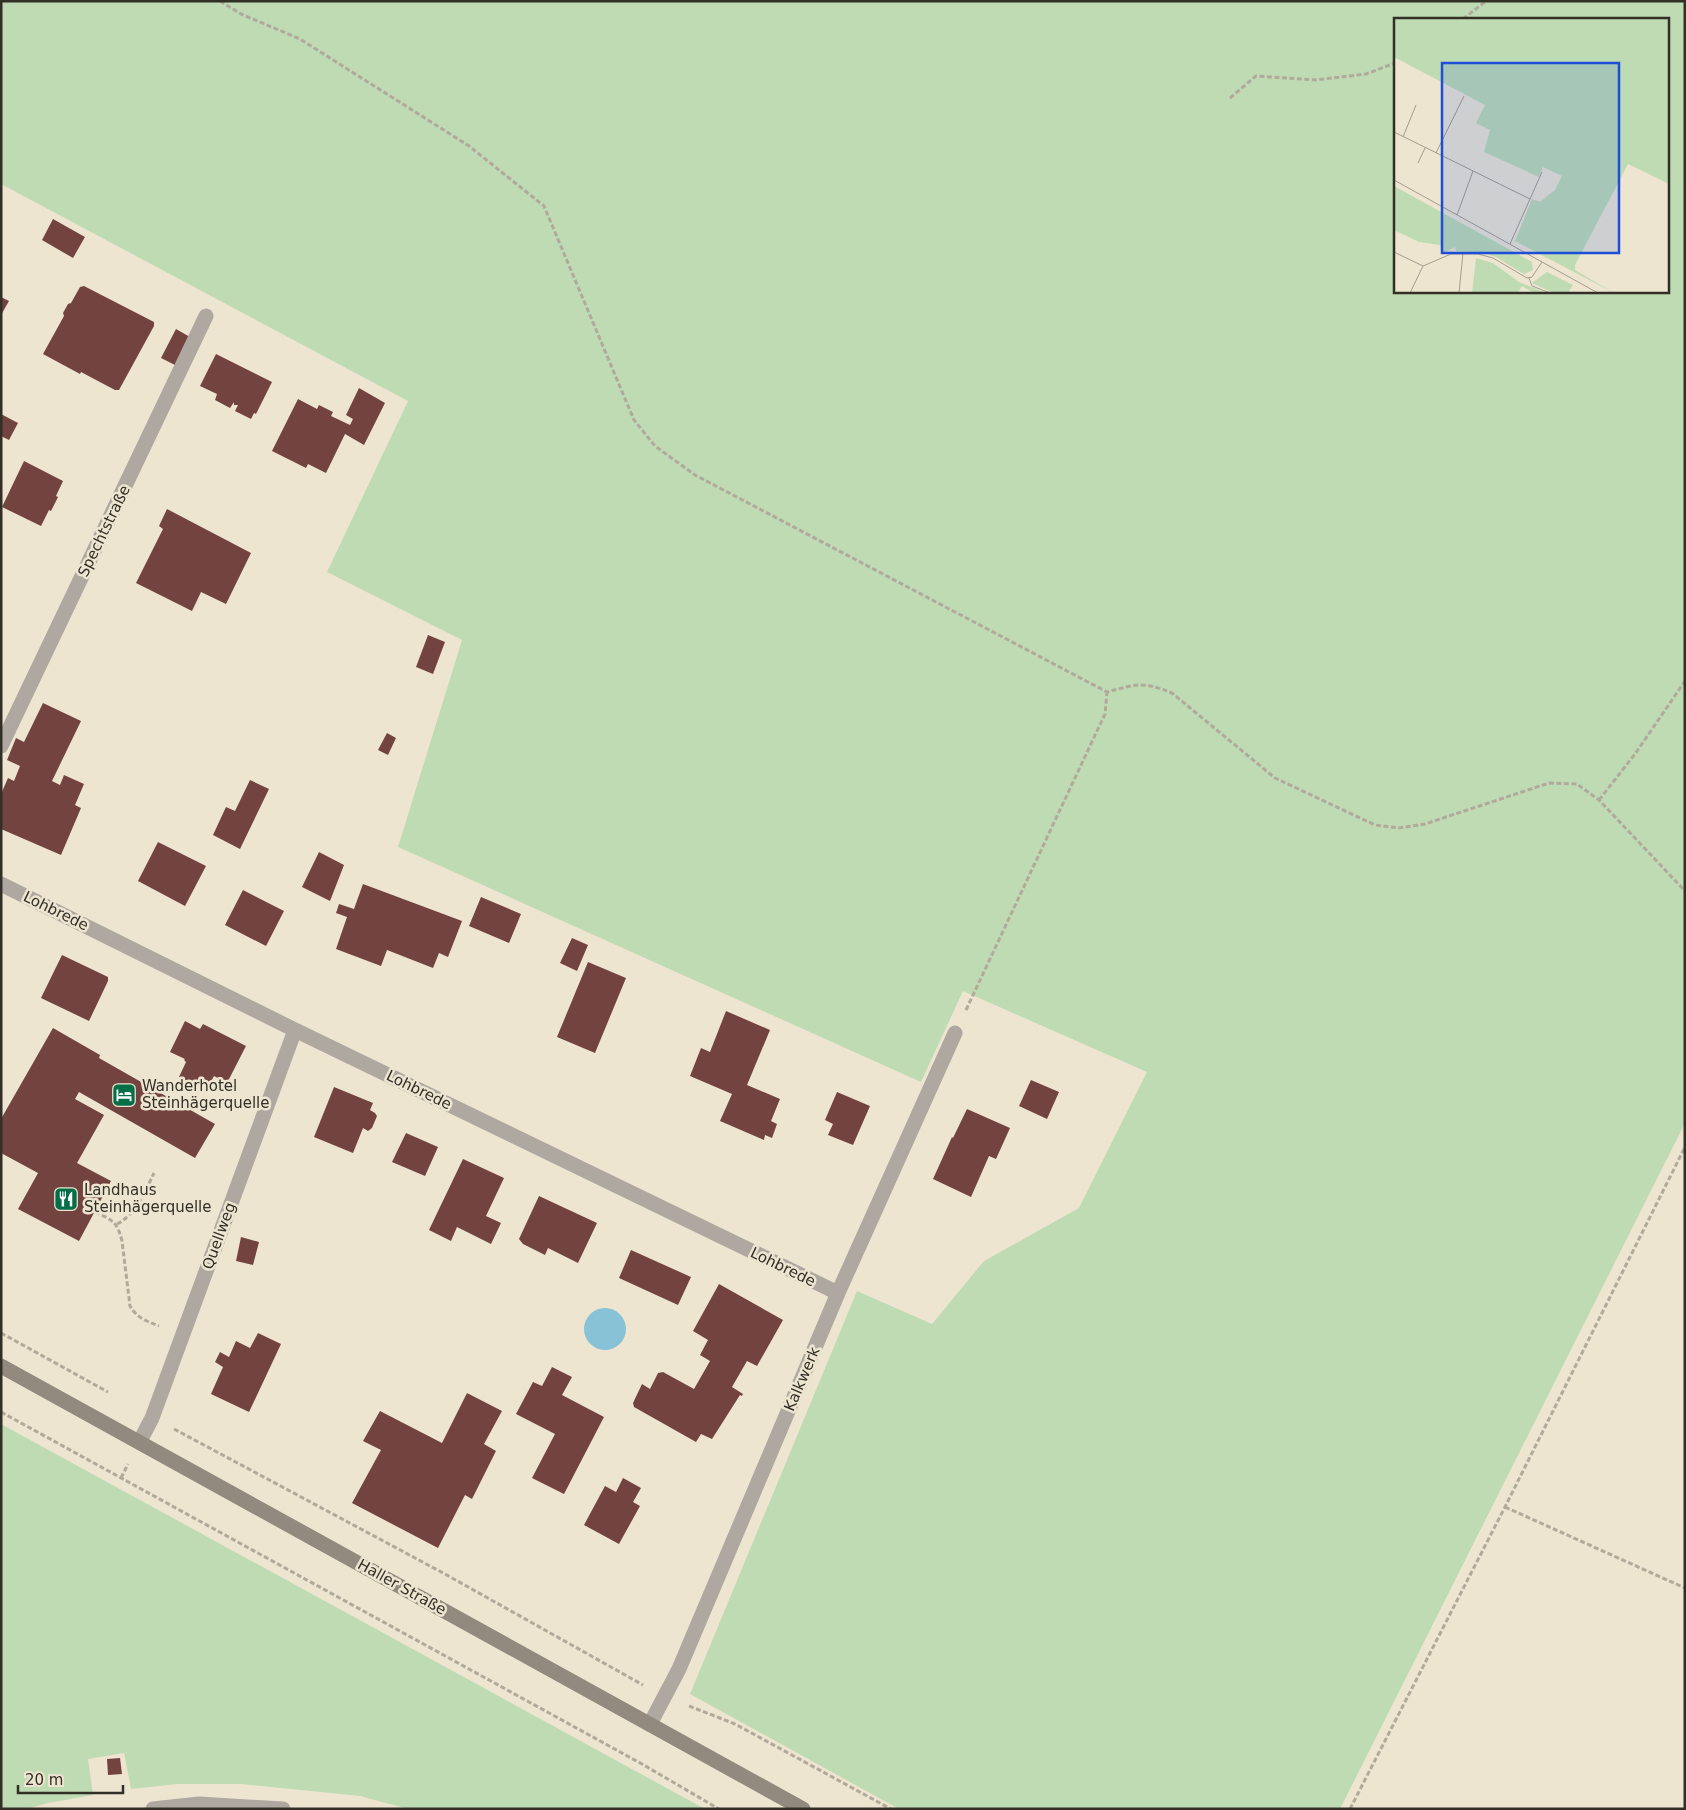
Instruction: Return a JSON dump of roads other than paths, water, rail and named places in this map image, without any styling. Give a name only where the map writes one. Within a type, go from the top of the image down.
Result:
[{"type":"main road","name":"Haller Straße","points":[[1,1366],[803,1809]]},
{"type":"street","name":"Spechtstraße","points":[[1,746],[206,316]]},
{"type":"street","name":"Lohbrede","points":[[1,884],[295,1030],[838,1293]]},
{"type":"street","name":"Quellweg","points":[[140,1442],[152,1418],[183,1336],[295,1030]]},
{"type":"street","name":"Kalkwerk","points":[[650,1724],[679,1669],[838,1293],[955,1033]]},
{"type":"street","points":[[153,1809],[199,1806],[283,1809]]},
{"type":"water","points":[[609,1308],[617,1311],[623,1317],[626,1329],[623,1341],[617,1347],[601,1350],[593,1347],[587,1341],[584,1325],[587,1317],[593,1311]]},
{"type":"place","name":"Wanderhotel Steinhägerquelle","points":[[124,1095]]},
{"type":"place","name":"Landhaus Steinhägerquelle","points":[[66,1199]]}]
